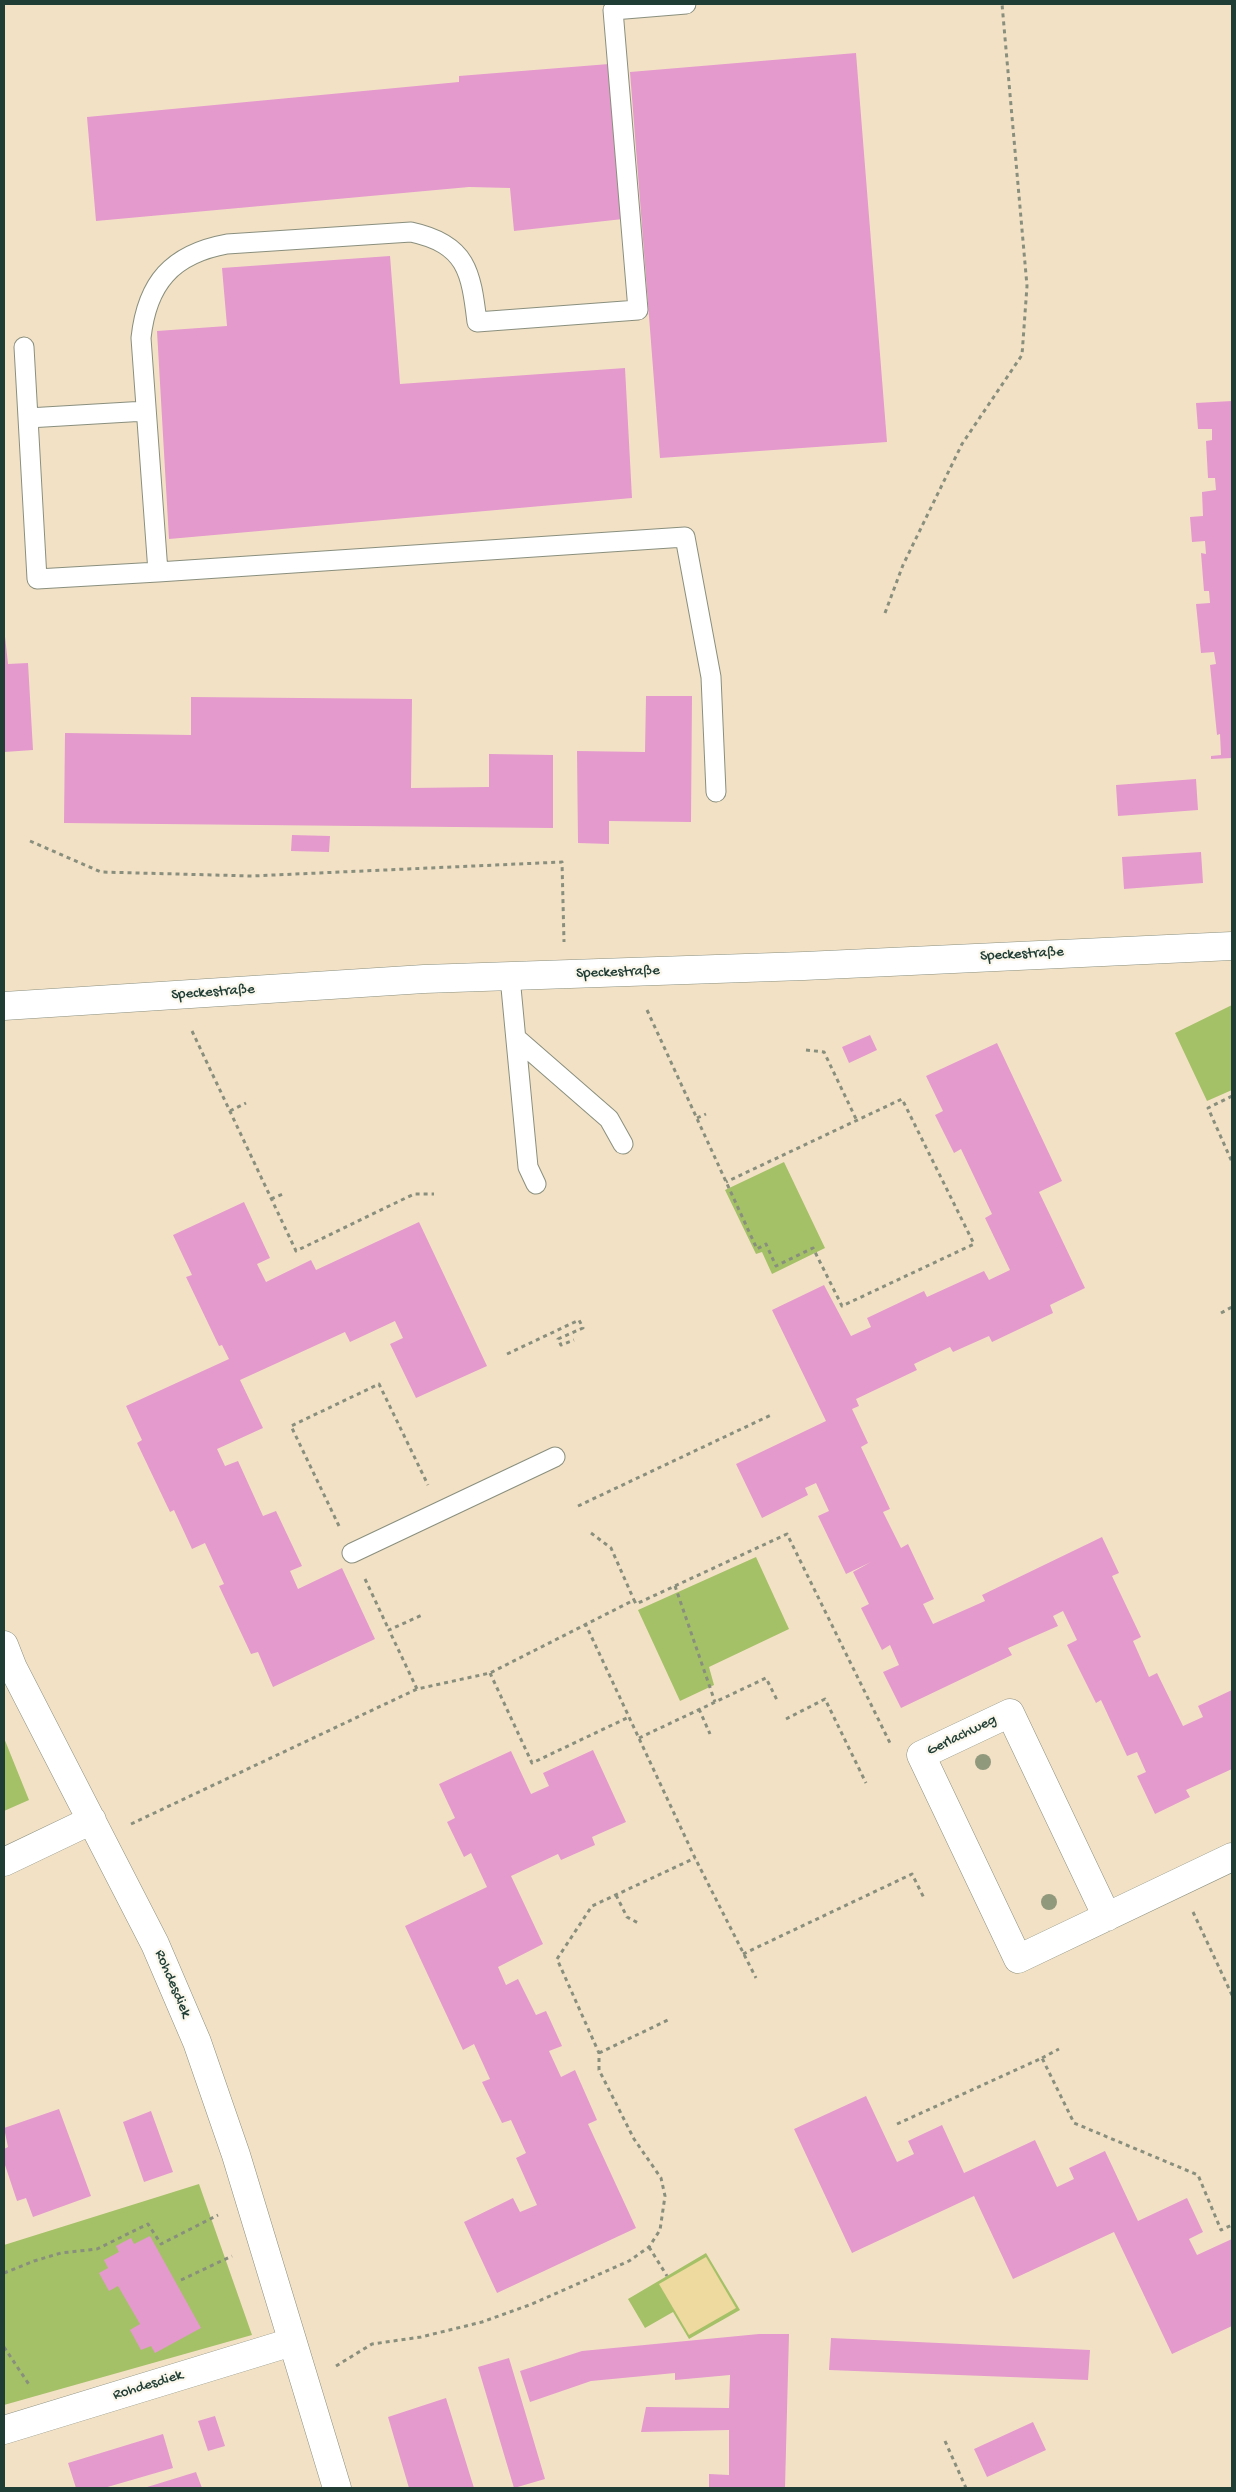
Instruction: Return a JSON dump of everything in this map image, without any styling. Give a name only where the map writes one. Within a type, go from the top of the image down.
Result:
[{"type":"street","name":"Speckestraße","points":[[4,1006],[424,979],[804,966],[1232,946]]},
{"type":"street","name":"Rohdesdiek","points":[[4,1645],[13,1668],[155,1944],[197,2042],[250,2199],[337,2488]]},
{"type":"street","name":"Gerlachweg","points":[[1107,1917],[1010,1713],[921,1755],[1018,1959],[1107,1917],[1232,1857]]},
{"type":"street","points":[[4,1862],[97,1829]]},
{"type":"street","name":"Rohdesdiek","points":[[4,2430],[292,2342]]},
{"type":"lane","points":[[158,572],[141,338],[144,315],[149,299],[156,286],[173,266],[204,249],[227,244],[411,232],[436,239],[458,255],[467,269],[473,284],[477,322],[638,310],[613,7],[686,4]]},
{"type":"lane","points":[[24,347],[37,579],[685,536],[711,677],[716,792]]},
{"type":"lane","points":[[28,418],[146,411]]},
{"type":"lane","points":[[510,977],[528,1167],[536,1184]]},
{"type":"lane","points":[[516,1038],[609,1119],[623,1144]]},
{"type":"lane","points":[[352,1553],[555,1457]]},
{"type":"path","points":[[885,613],[903,565],[962,444],[1022,355],[1027,286],[1002,4]]},
{"type":"path","points":[[30,841],[101,872],[252,876],[562,862],[565,975]]},
{"type":"path","points":[[647,1010],[726,1182],[757,1248],[766,1244],[776,1266],[813,1248],[842,1306],[974,1244],[902,1099],[726,1182]]},
{"type":"path","points":[[192,1031],[296,1251],[414,1194],[434,1194]]},
{"type":"path","points":[[806,1050],[824,1052],[857,1120]]},
{"type":"path","points":[[1232,1096],[1208,1108],[1232,1162]]},
{"type":"path","points":[[230,1111],[246,1103]]},
{"type":"path","points":[[697,1118],[706,1114]]},
{"type":"path","points":[[271,1199],[285,1193]]},
{"type":"path","points":[[1221,1313],[1232,1307]]},
{"type":"path","points":[[507,1354],[579,1320],[583,1328],[558,1339],[561,1345],[574,1340]]},
{"type":"path","points":[[417,1690],[291,1426],[379,1384],[441,1511]]},
{"type":"path","points":[[578,1506],[772,1415]]},
{"type":"path","points":[[591,1533],[610,1548],[636,1604],[787,1534],[891,1744]]},
{"type":"path","points":[[676,1586],[715,1702]]},
{"type":"path","points":[[97,1829],[417,1690],[490,1673],[585,1623],[634,1600]]},
{"type":"path","points":[[390,1630],[422,1615]]},
{"type":"path","points":[[585,1623],[695,1858],[756,1978]]},
{"type":"path","points":[[490,1673],[532,1762],[629,1717]]},
{"type":"path","points":[[639,1738],[766,1678],[777,1700]]},
{"type":"path","points":[[786,1719],[826,1699],[866,1783]]},
{"type":"path","points":[[699,1709],[710,1734]]},
{"type":"path","points":[[305,2384],[372,2344],[421,2338],[482,2322],[532,2304],[629,2261],[649,2247],[660,2230],[666,2196],[661,2178],[634,2138],[599,2070],[599,2053],[557,1959],[592,1906],[695,1858]]},
{"type":"path","points":[[744,1954],[912,1874],[924,1898]]},
{"type":"path","points":[[1179,1882],[1232,1995]]},
{"type":"path","points":[[616,1895],[627,1917],[640,1924]]},
{"type":"path","points":[[599,2053],[668,2020]]},
{"type":"path","points":[[897,2124],[1059,2049]]},
{"type":"path","points":[[1042,2058],[1074,2123],[1198,2175],[1221,2230],[1232,2225]]},
{"type":"path","points":[[4,2273],[61,2253],[96,2249],[148,2224],[161,2244],[250,2199]]},
{"type":"path","points":[[180,2280],[262,2242]]},
{"type":"path","points":[[649,2247],[667,2276]]},
{"type":"path","points":[[4,2347],[50,2416]]},
{"type":"path","points":[[945,2441],[966,2488]]},
{"type":"green space","points":[[1232,1005],[1232,1090],[1207,1101],[1175,1033]]},
{"type":"green space","points":[[784,1162],[825,1248],[772,1274],[762,1252],[756,1254],[725,1190]]},
{"type":"green space","points":[[756,1557],[789,1629],[709,1667],[714,1685],[680,1701],[638,1610]]},
{"type":"green space","points":[[4,1738],[29,1800],[4,1811]]},
{"type":"green space","points":[[199,2184],[252,2335],[4,2405],[4,2245]]},
{"type":"green space","points":[[706,2253],[740,2310],[689,2339],[673,2312],[645,2328],[628,2299]]},
{"type":"sand","points":[[706,2257],[736,2308],[689,2335],[659,2284]]},
{"type":"building","points":[[856,53],[887,442],[660,458],[630,72]]},
{"type":"building","points":[[609,64],[623,219],[514,231],[510,188],[469,187],[96,221],[87,117],[459,82],[459,76]]},
{"type":"building","points":[[390,256],[400,384],[625,368],[632,498],[169,539],[157,331],[227,326],[222,268]]},
{"type":"building","points":[[1232,401],[1232,758],[1211,759],[1211,756],[1221,755],[1220,734],[1217,735],[1210,665],[1216,664],[1214,652],[1201,653],[1196,604],[1210,603],[1209,591],[1204,591],[1201,553],[1206,554],[1205,541],[1192,542],[1190,517],[1203,516],[1202,492],[1216,490],[1215,478],[1208,478],[1206,441],[1212,440],[1212,429],[1198,429],[1196,403]]},
{"type":"building","points":[[4,627],[8,664],[28,663],[33,750],[4,752]]},
{"type":"building","points":[[646,696],[692,696],[691,822],[609,821],[609,844],[578,843],[577,751],[645,752]]},
{"type":"building","points":[[191,697],[412,699],[411,788],[489,787],[489,754],[553,755],[553,828],[64,823],[65,733],[191,735]]},
{"type":"building","points":[[1196,779],[1198,810],[1118,816],[1116,785]]},
{"type":"building","points":[[292,835],[330,836],[329,852],[291,851]]},
{"type":"building","points":[[1201,852],[1203,883],[1124,889],[1122,857]]},
{"type":"building","points":[[870,1035],[877,1050],[849,1063],[842,1047]]},
{"type":"building","points":[[997,1043],[1062,1181],[1039,1192],[1085,1288],[1050,1305],[1053,1313],[992,1342],[989,1336],[953,1352],[950,1347],[914,1364],[917,1370],[856,1399],[859,1406],[852,1409],[868,1443],[861,1447],[890,1509],[883,1512],[901,1548],[908,1544],[934,1599],[923,1604],[933,1624],[985,1601],[982,1595],[1102,1537],[1119,1573],[1112,1576],[1141,1637],[1133,1641],[1149,1677],[1157,1673],[1183,1726],[1203,1717],[1198,1706],[1232,1690],[1232,1769],[1186,1790],[1190,1797],[1155,1814],[1137,1776],[1146,1772],[1137,1752],[1127,1756],[1101,1700],[1096,1703],[1067,1645],[1077,1640],[1063,1611],[1053,1616],[1058,1626],[1008,1648],[1012,1655],[901,1708],[883,1672],[899,1665],[890,1645],[882,1650],[861,1608],[869,1604],[853,1572],[871,1562],[846,1574],[818,1516],[829,1511],[816,1483],[805,1488],[808,1495],[762,1518],[736,1464],[826,1421],[772,1310],[824,1285],[851,1336],[871,1327],[867,1318],[924,1291],[927,1297],[984,1271],[989,1280],[1010,1270],[985,1218],[992,1214],[961,1149],[954,1153],[935,1115],[943,1111],[926,1076]]},
{"type":"building","points":[[244,1202],[270,1258],[257,1264],[266,1282],[311,1260],[316,1270],[419,1222],[487,1366],[416,1398],[390,1344],[403,1338],[395,1321],[350,1342],[345,1332],[240,1380],[263,1428],[217,1449],[225,1466],[238,1461],[263,1516],[276,1511],[302,1566],[290,1571],[298,1589],[342,1568],[375,1639],[273,1687],[258,1652],[251,1654],[219,1586],[224,1584],[205,1543],[192,1549],[174,1510],[170,1512],[137,1443],[142,1440],[126,1406],[229,1359],[222,1345],[219,1346],[186,1277],[192,1275],[173,1235]]},
{"type":"building","points":[[593,1750],[626,1822],[592,1837],[595,1845],[561,1860],[558,1854],[511,1876],[543,1944],[498,1967],[506,1985],[518,1979],[536,2015],[546,2011],[562,2046],[549,2051],[561,2077],[575,2070],[597,2120],[588,2124],[636,2228],[497,2293],[464,2222],[513,2198],[520,2212],[537,2205],[516,2158],[526,2153],[511,2120],[502,2123],[482,2082],[490,2079],[474,2044],[463,2050],[405,1926],[487,1887],[471,1853],[464,1857],[447,1822],[455,1818],[439,1784],[511,1751],[531,1794],[549,1786],[543,1773]]},
{"type":"building","points":[[866,2096],[897,2162],[914,2154],[908,2141],[942,2125],[964,2173],[1035,2140],[1057,2187],[1074,2179],[1069,2168],[1105,2151],[1138,2221],[1187,2198],[1203,2232],[1189,2239],[1197,2255],[1232,2239],[1232,2326],[1172,2354],[1114,2232],[1013,2279],[974,2196],[852,2253],[794,2129]]},
{"type":"building","points":[[59,2109],[91,2196],[33,2217],[26,2198],[17,2201],[4,2162],[4,2149],[8,2147],[4,2128]]},
{"type":"building","points":[[151,2111],[173,2172],[144,2182],[123,2122]]},
{"type":"building","points":[[150,2236],[201,2328],[155,2353],[151,2346],[141,2350],[130,2330],[140,2324],[118,2286],[109,2291],[99,2273],[108,2268],[104,2260],[119,2252],[116,2246],[131,2238],[134,2244]]},
{"type":"building","points":[[759,2334],[789,2334],[785,2488],[709,2488],[709,2474],[729,2475],[729,2430],[641,2432],[646,2407],[729,2408],[730,2375],[675,2380],[675,2373],[591,2381],[530,2402],[520,2371],[582,2351]]},
{"type":"building","points":[[831,2338],[1090,2350],[1088,2380],[829,2370]]},
{"type":"building","points":[[509,2358],[545,2479],[514,2488],[478,2367]]},
{"type":"building","points":[[446,2398],[474,2488],[409,2488],[388,2417]]},
{"type":"building","points":[[215,2416],[225,2446],[208,2451],[198,2421]]},
{"type":"building","points":[[1033,2422],[1046,2450],[987,2477],[974,2449]]},
{"type":"building","points":[[163,2434],[173,2468],[104,2488],[76,2488],[68,2463]]},
{"type":"building","points":[[196,2472],[202,2488],[144,2488]]}]
